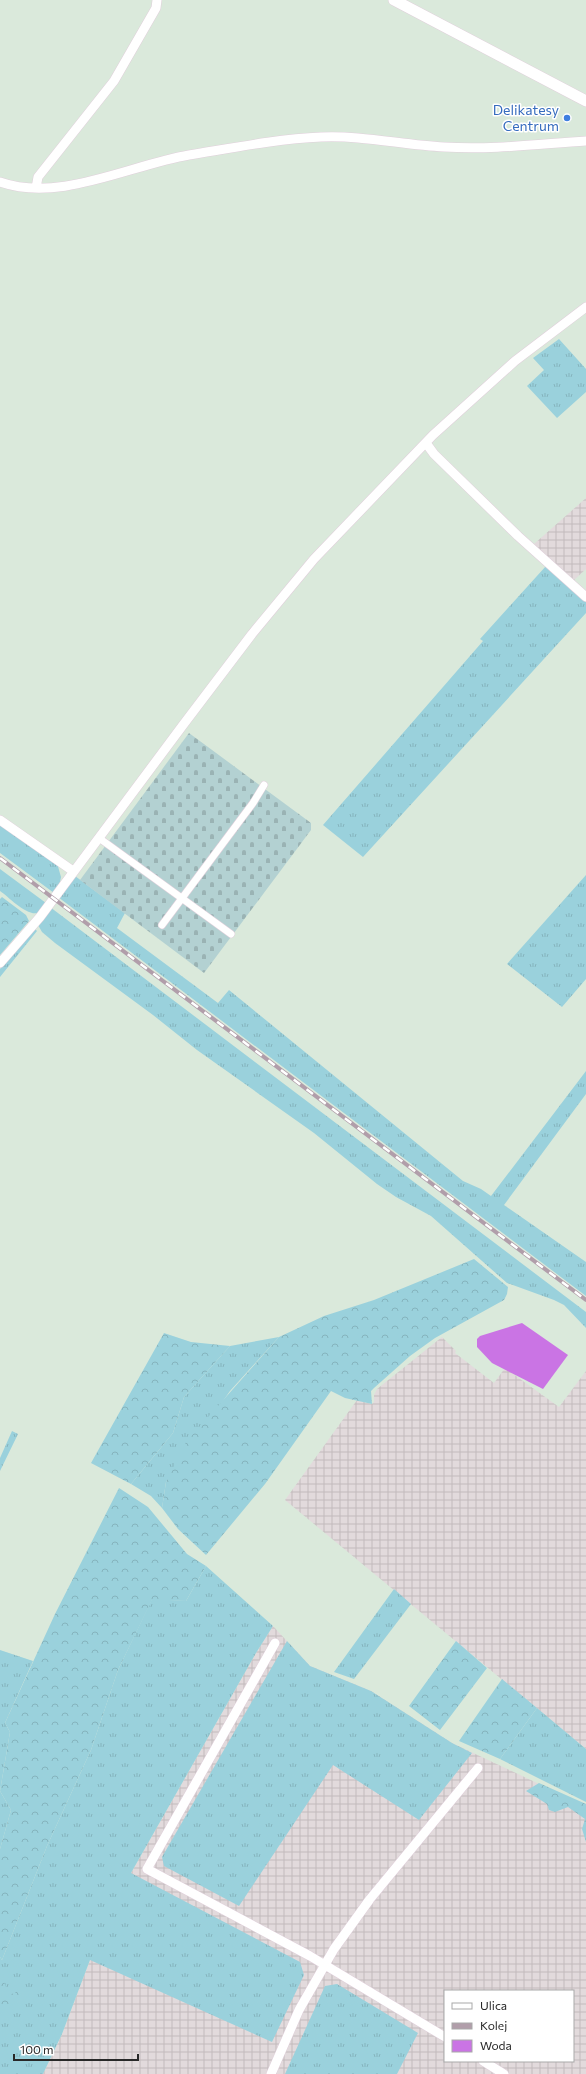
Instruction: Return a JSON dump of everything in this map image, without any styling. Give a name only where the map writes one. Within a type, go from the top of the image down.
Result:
[{"type":"street","points":[[36,188],[38,177],[114,81],[151,18],[156,8],[157,0]]},
{"type":"street","points":[[394,0],[586,101]]},
{"type":"street","points":[[0,182],[21,187],[51,188],[85,182],[176,158],[321,137],[354,138],[444,147],[474,148],[586,141]]},
{"type":"street","points":[[0,962],[40,917],[183,725],[288,589],[319,554],[438,430],[515,361],[586,307]]},
{"type":"street","points":[[426,443],[434,454],[518,536],[586,598]]},
{"type":"street","points":[[162,926],[253,803],[264,785]]},
{"type":"street","points":[[0,820],[73,871]]},
{"type":"street","points":[[99,838],[231,934]]},
{"type":"street","points":[[275,1643],[147,1869],[324,1964],[444,2036]]},
{"type":"street","points":[[271,2074],[300,2010],[324,1964],[370,1899],[478,1768]]},
{"type":"street","points":[[485,2062],[504,2074]]},
{"type":"shaded area","points":[[586,498],[586,569],[573,581],[534,544]]},
{"type":"shaded area","points":[[442,1337],[456,1351],[455,1353],[494,1383],[505,1368],[559,1407],[586,1371],[586,1749],[285,1500],[357,1400],[372,1404],[374,1402],[374,1395],[377,1389]]},
{"type":"shaded area","points":[[273,1626],[310,1666],[371,1691],[452,1743],[586,1806],[586,2074],[43,2074],[62,2034],[90,1960],[131,1873],[256,1653]]},
{"type":"green space","points":[[559,339],[586,369],[586,392],[557,418],[527,386],[544,370],[533,358]]},
{"type":"green space","points":[[546,566],[586,600],[586,613],[363,857],[323,825],[483,641],[480,639]]},
{"type":"green space","points":[[189,733],[311,823],[311,830],[204,973],[80,880]]},
{"type":"green space","points":[[0,824],[57,863],[61,877],[54,893],[0,853]]},
{"type":"green space","points":[[0,869],[46,903],[38,913],[28,912],[0,891]]},
{"type":"green space","points":[[586,875],[586,979],[562,1007],[507,964]]},
{"type":"green space","points":[[75,876],[125,913],[117,928],[218,1003],[229,990],[463,1181],[481,1189],[491,1196],[586,1071],[586,1094],[504,1205],[586,1262],[586,1296],[58,897]]},
{"type":"green space","points":[[2,897],[26,915],[29,921],[0,955],[0,899]]},
{"type":"green space","points":[[50,907],[586,1312],[586,1328],[564,1305],[507,1283],[431,1216],[396,1197],[377,1184],[314,1133],[197,1050],[153,1015],[55,943],[42,932],[38,925]]},
{"type":"green space","points":[[35,929],[37,931],[0,977],[0,969]]},
{"type":"green space","points":[[474,1259],[508,1287],[504,1300],[435,1338],[410,1356],[371,1391],[372,1404],[345,1398],[331,1391],[265,1484],[206,1555],[178,1529],[162,1508],[166,1482],[186,1442],[279,1337],[324,1316],[374,1300]]},
{"type":"green space","points":[[164,1333],[191,1342],[230,1346],[184,1397],[173,1433],[131,1484],[91,1463]]},
{"type":"green space","points":[[279,1337],[230,1391],[166,1482],[162,1508],[151,1496],[131,1484],[173,1433],[184,1397],[230,1346]]},
{"type":"green space","points":[[12,1431],[18,1434],[0,1471],[0,1458]]},
{"type":"green space","points":[[119,1488],[148,1507],[187,1554],[206,1566],[186,1601],[152,1600],[118,1670],[91,1750],[47,1846],[2,1960],[0,1957],[0,1849],[11,1810],[0,1791],[10,1732],[5,1723],[55,1614]]},
{"type":"green space","points":[[206,1566],[273,1626],[256,1653],[131,1873],[300,1962],[304,1975],[272,2042],[90,1960],[62,2034],[43,2074],[0,2074],[0,1957],[2,1960],[47,1846],[91,1750],[118,1670],[152,1599],[186,1601]]},
{"type":"green space","points":[[394,1589],[411,1604],[354,1679],[334,1672]]},
{"type":"green space","points":[[287,1641],[310,1666],[371,1691],[452,1743],[472,1753],[419,1820],[333,1765],[239,1906],[164,1866],[162,1857]]},
{"type":"green space","points":[[456,1641],[487,1668],[440,1730],[409,1706]]},
{"type":"green space","points":[[0,1650],[33,1661],[5,1723],[10,1732],[0,1791]]},
{"type":"green space","points":[[502,1679],[537,1708],[500,1759],[459,1741]]},
{"type":"green space","points":[[537,1708],[586,1749],[586,1802],[500,1759]]},
{"type":"green space","points":[[539,1783],[586,1804],[586,1842],[582,1829],[585,1819],[568,1807],[555,1812],[549,1810],[547,1804],[526,1791]]},
{"type":"green space","points":[[0,1791],[11,1810],[0,1849]]},
{"type":"green space","points":[[3,1979],[8,1993],[14,1994],[20,1987],[23,1992],[9,2015],[0,2011],[0,1988]]},
{"type":"green space","points":[[337,1984],[418,2033],[397,2074],[285,2074],[325,1986]]},
{"type":"water","points":[[522,1323],[568,1355],[543,1389],[492,1363],[477,1347],[477,1339],[480,1336]]},
{"type":"railway","points":[[0,858],[586,1300]]},
{"type":"place","name":"Delikatesy Centrum","points":[[567,118]]}]
